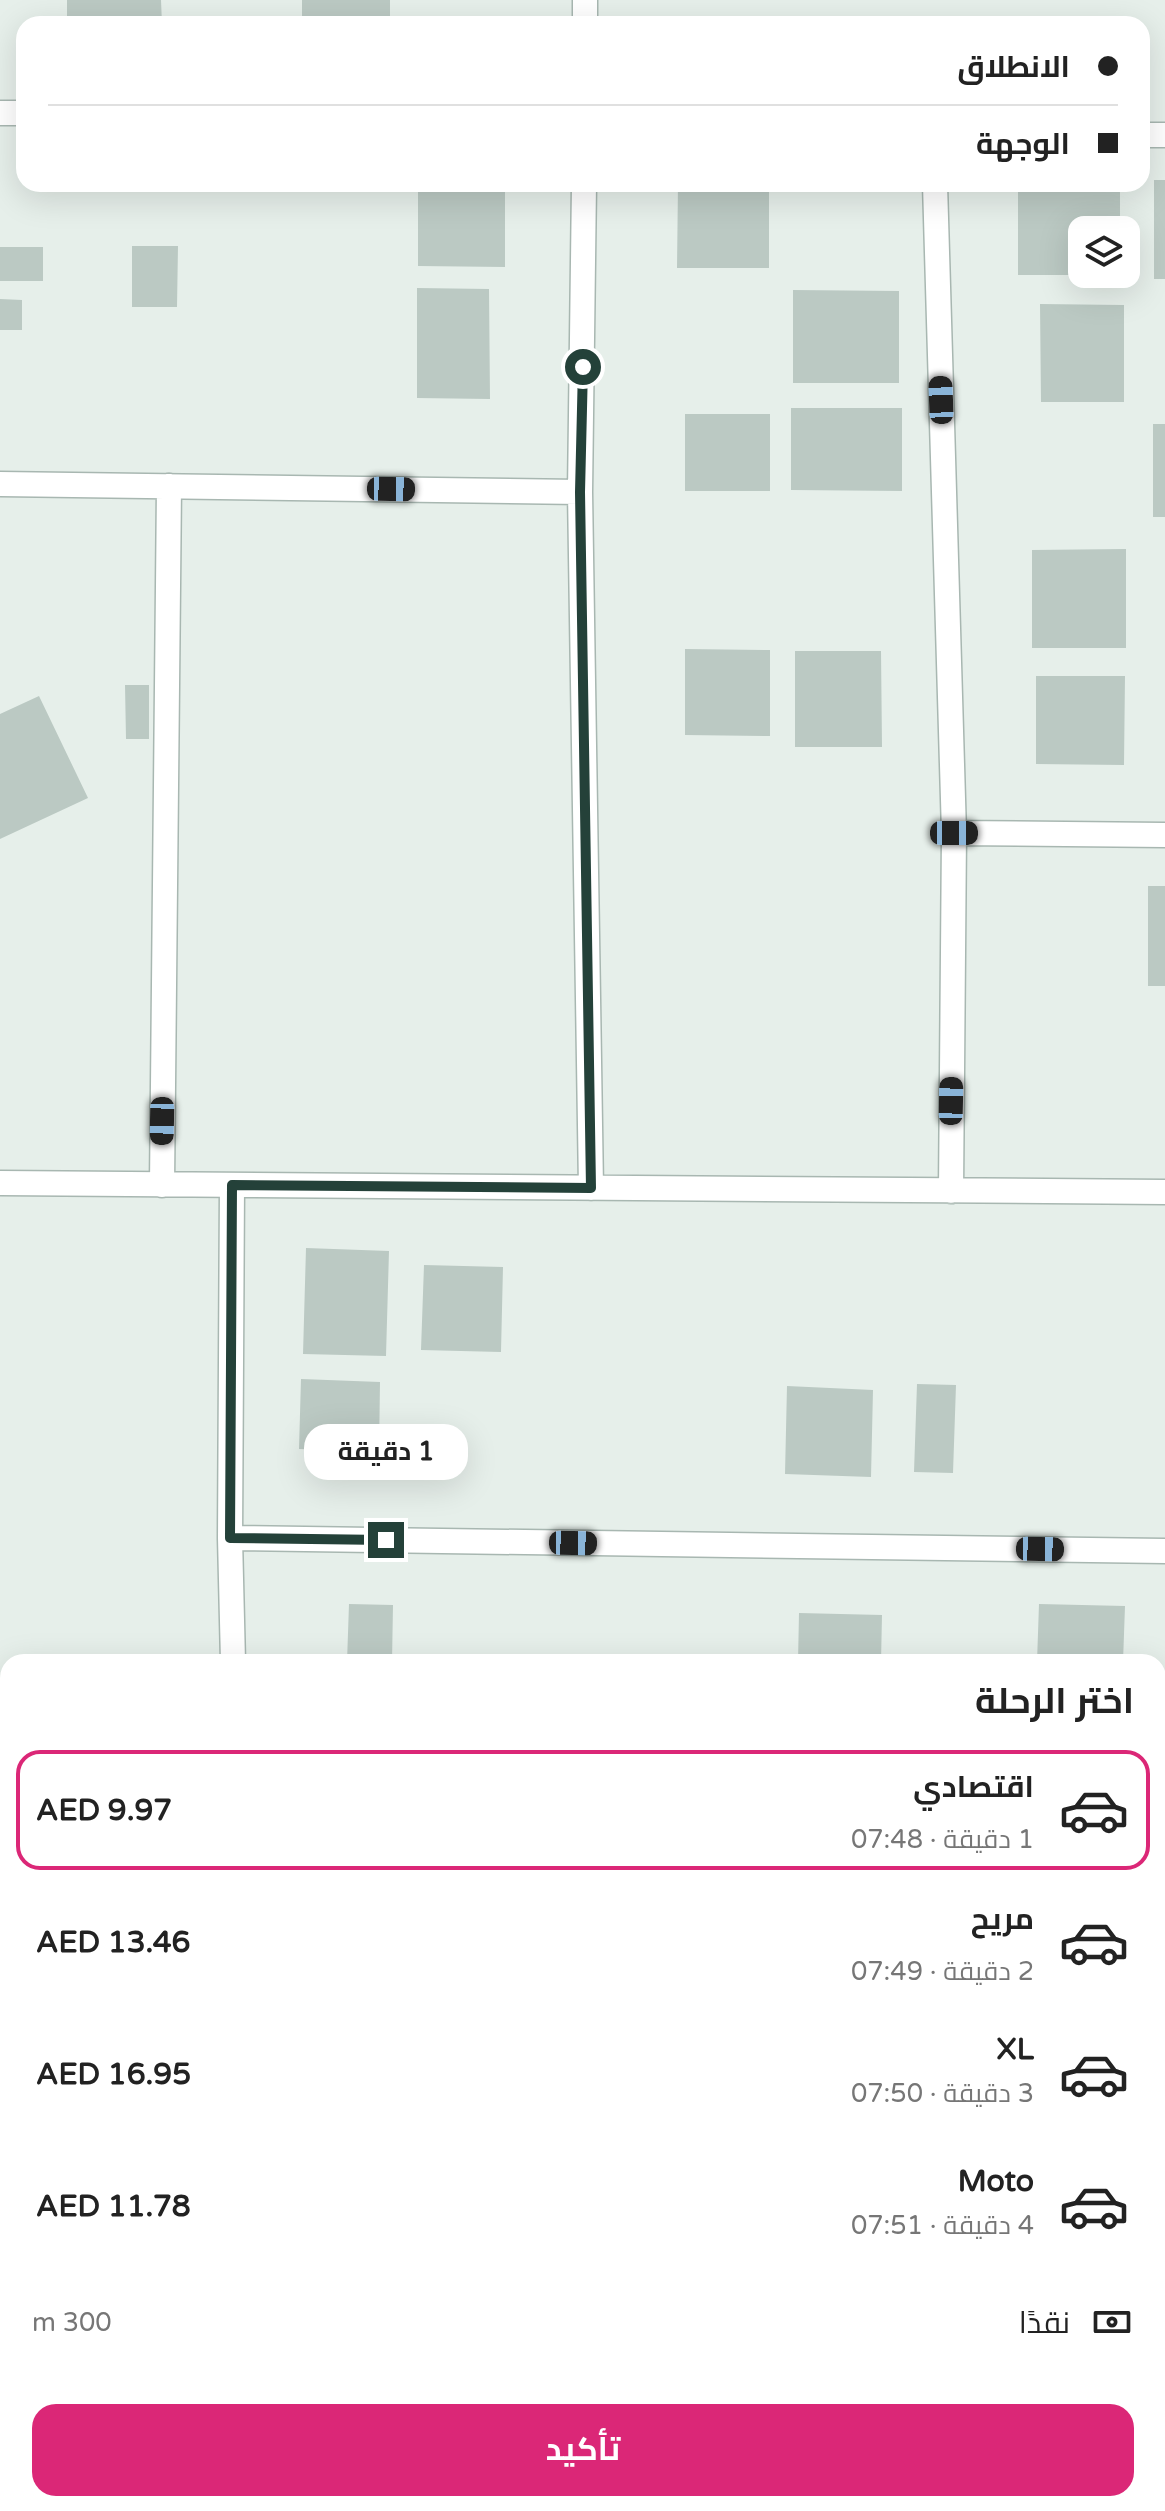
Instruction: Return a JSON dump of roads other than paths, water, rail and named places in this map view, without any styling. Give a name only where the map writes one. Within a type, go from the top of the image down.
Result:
[{"type":"street","points":[[584,192],[580,492],[591,1188]]},
{"type":"street","points":[[935,192],[954,833],[951,1191]]},
{"type":"street","points":[[0,484],[580,492]]},
{"type":"street","points":[[162,1185],[169,486]]},
{"type":"street","points":[[954,833],[1165,835]]},
{"type":"street","points":[[0,1183],[1165,1192]]},
{"type":"street","points":[[232,1185],[230,1538],[233,1654]]},
{"type":"street","points":[[230,1538],[1165,1551]]}]
